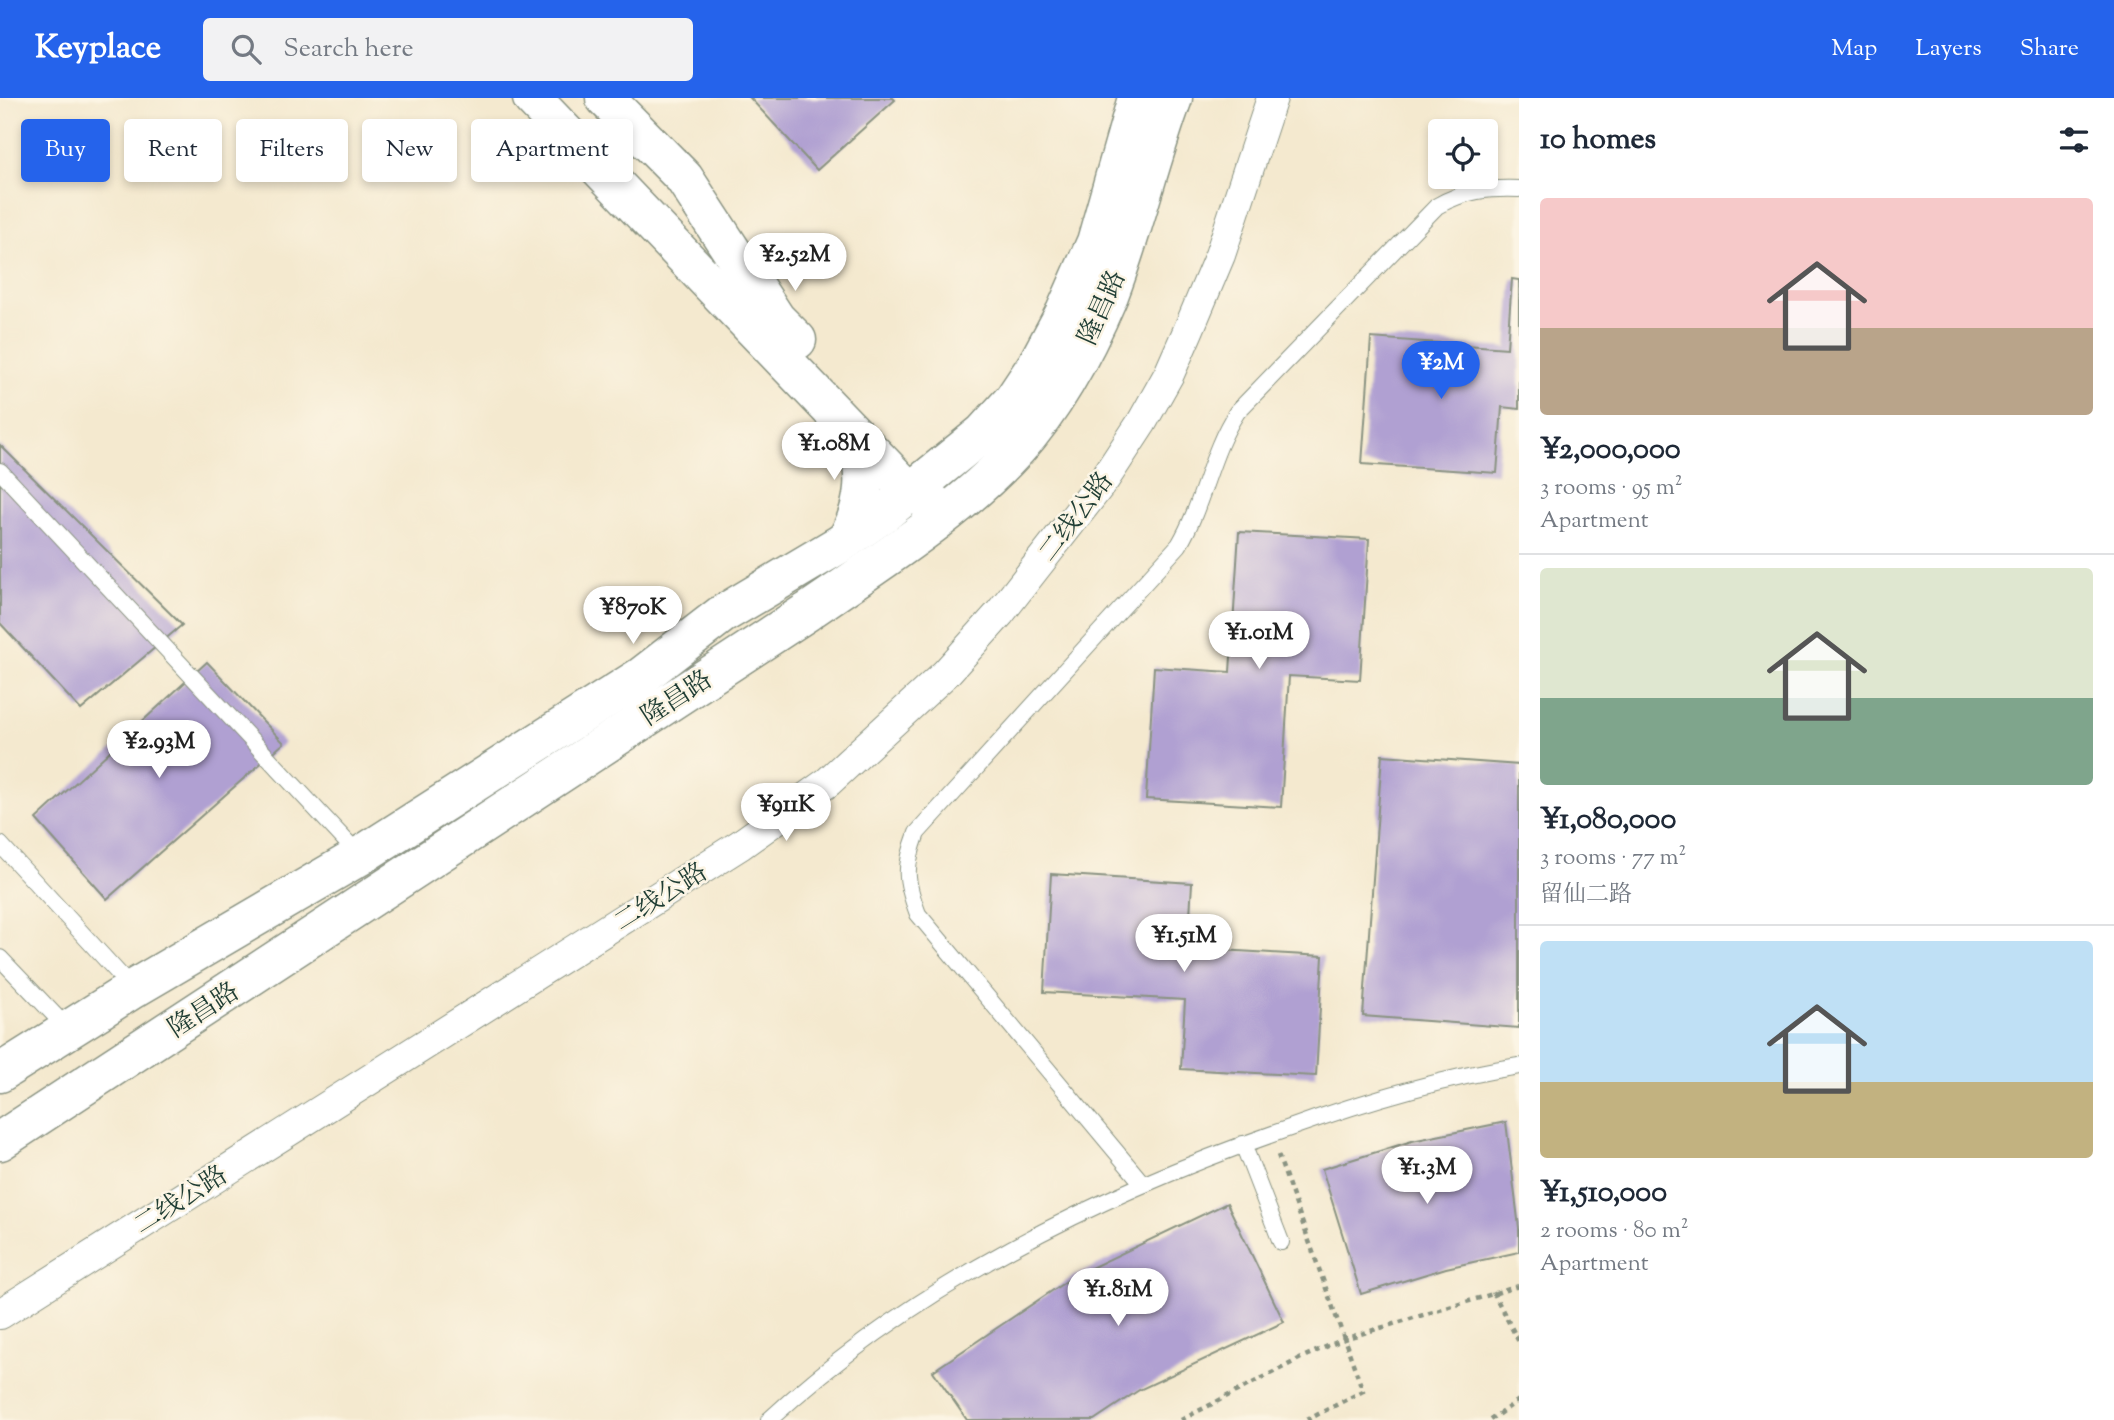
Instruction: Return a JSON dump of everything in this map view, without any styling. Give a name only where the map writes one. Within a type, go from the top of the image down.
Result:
[{"type":"street","points":[[531,98],[846,425],[921,483]]},
{"type":"street","points":[[605,98],[684,178],[776,319],[948,511]]},
{"type":"street","name":"隆昌路","points":[[0,1073],[133,989],[360,856],[642,676],[722,615],[847,539],[983,433],[1013,400],[1037,364],[1065,312],[1096,242],[1136,98]]},
{"type":"street","name":"隆昌路","points":[[0,1141],[807,612],[948,511],[983,482],[1049,410],[1073,369],[1108,297],[1130,236],[1172,98]]},
{"type":"street","name":"二线公路","points":[[0,1314],[740,845],[828,782],[881,736],[946,673],[1000,613],[1104,480],[1142,422],[1169,374],[1220,256],[1272,98]]},
{"type":"street","points":[[655,226],[695,195]]},
{"type":"street","points":[[846,425],[855,440],[861,459],[863,479],[863,501],[858,520],[847,539]]},
{"type":"lane","points":[[1143,1184],[918,914],[906,874],[909,854],[917,833],[1179,545],[1202,498],[1224,433],[1237,412],[1437,206],[1456,195],[1478,190],[1519,188]]},
{"type":"lane","points":[[0,471],[360,856]]},
{"type":"lane","points":[[0,844],[133,989]]},
{"type":"lane","points":[[0,958],[68,1029]]},
{"type":"lane","points":[[769,1420],[846,1355],[919,1303],[1001,1254],[1143,1184],[1243,1144],[1355,1106],[1519,1066]]},
{"type":"lane","points":[[1243,1144],[1282,1242]]},
{"type":"path","points":[[1271,1134],[1363,1391],[1307,1420]]},
{"type":"path","points":[[1181,1420],[1303,1357],[1344,1339],[1519,1286]]},
{"type":"path","points":[[1493,1292],[1519,1342]]},
{"type":"path","points":[[1490,1420],[1519,1400]]},
{"type":"building","points":[[750,98],[893,98],[895,100],[817,170]]},
{"type":"building","points":[[1512,279],[1519,280],[1519,409],[1502,407],[1497,473],[1362,464],[1371,338],[1507,348]]},
{"type":"building","points":[[0,445],[182,625],[81,710],[0,623]]},
{"type":"building","points":[[1239,532],[1369,539],[1360,680],[1289,676],[1281,807],[1146,799],[1154,667],[1230,672]]},
{"type":"building","points":[[207,662],[284,743],[107,899],[36,819]]},
{"type":"building","points":[[1382,755],[1519,765],[1519,1028],[1363,1016]]},
{"type":"building","points":[[1051,874],[1192,883],[1188,948],[1323,956],[1316,1076],[1181,1069],[1185,1000],[1044,992]]},
{"type":"building","points":[[1506,1122],[1519,1228],[1519,1252],[1446,1268],[1361,1294],[1322,1169],[1412,1141]]},
{"type":"building","points":[[1227,1203],[1284,1322],[1139,1390],[1094,1420],[967,1420],[933,1371],[1074,1276]]}]
